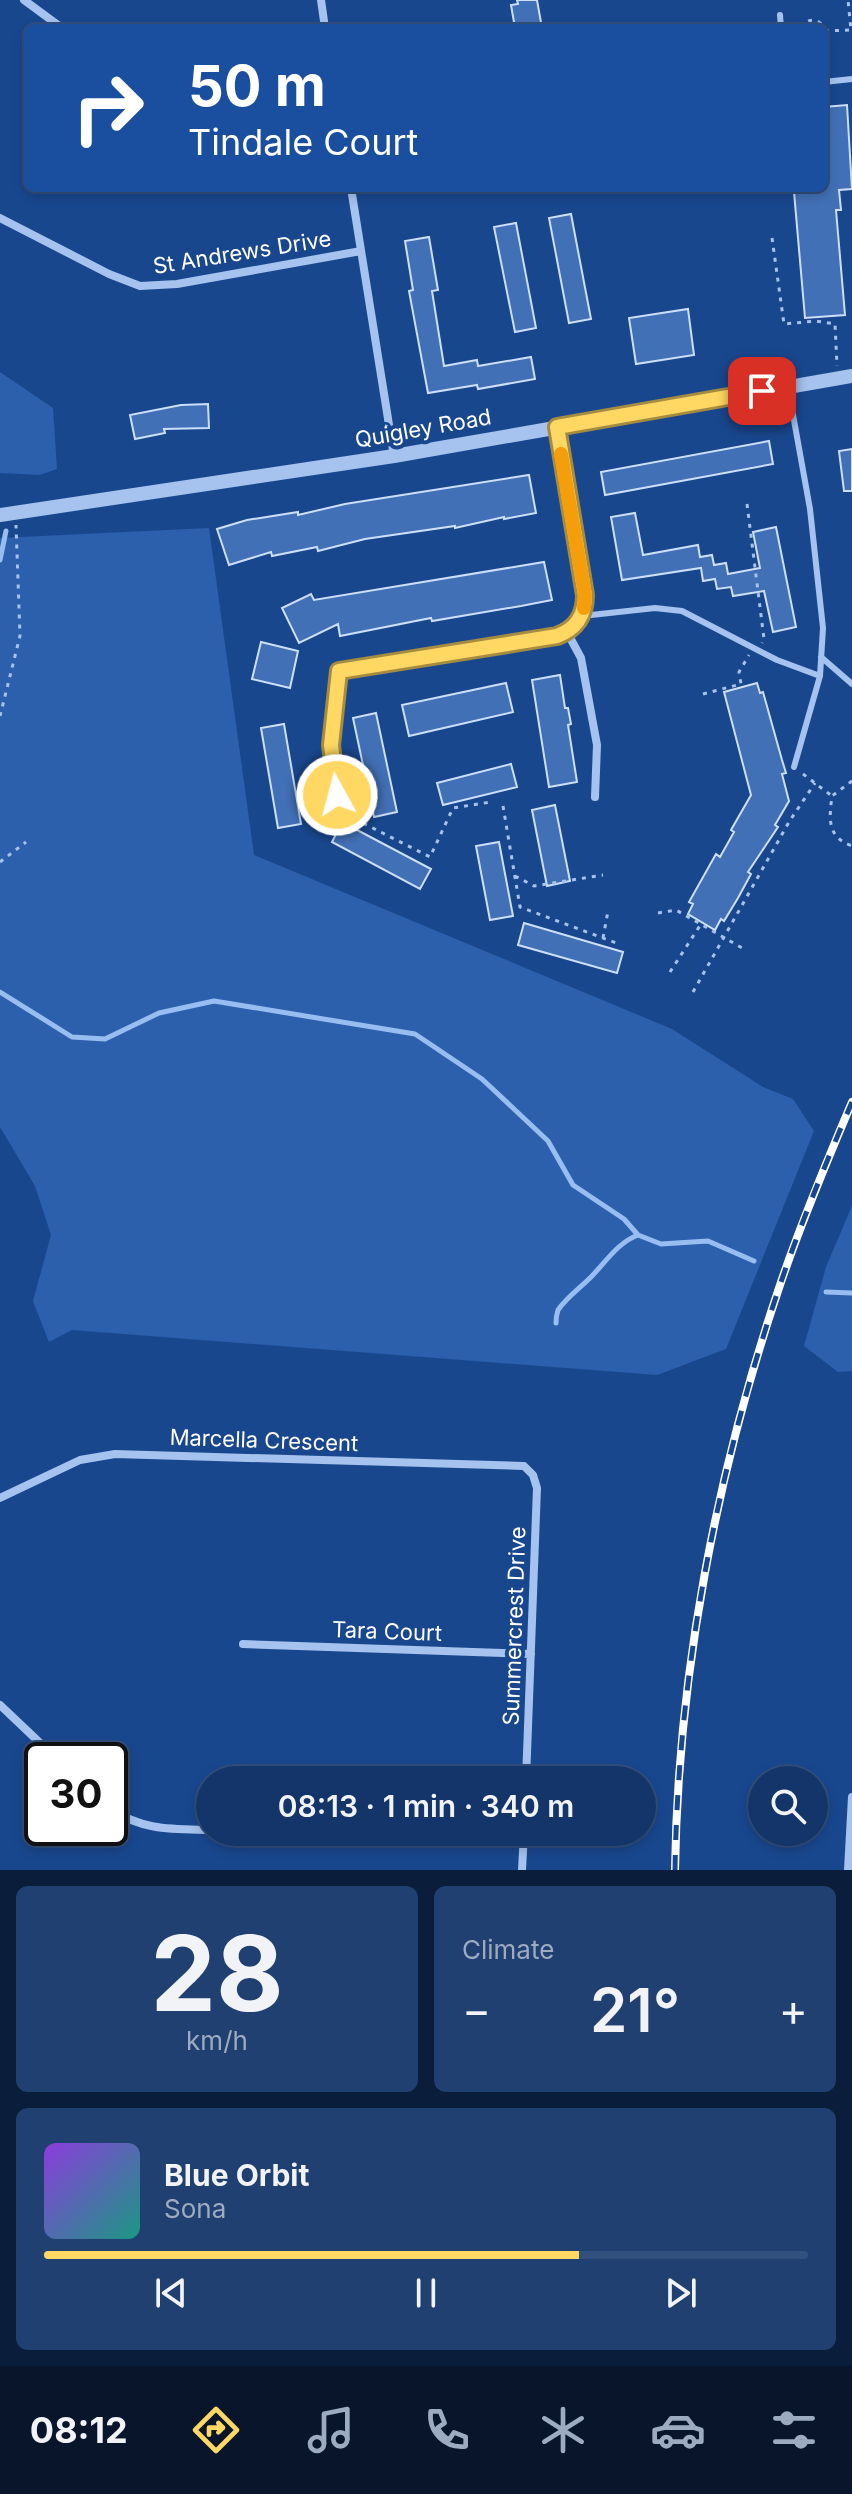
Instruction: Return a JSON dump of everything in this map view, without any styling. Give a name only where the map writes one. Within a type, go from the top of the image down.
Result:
[{"type":"street","points":[[24,0],[57,24]]},
{"type":"street","points":[[321,0],[324,24]]},
{"type":"street","name":"St Andrews Drive","points":[[352,192],[394,456]]},
{"type":"street","name":"St Andrews Drive","points":[[0,218],[109,274],[140,286],[177,284],[361,251]]},
{"type":"street","name":"Quigley Road","points":[[8,514],[394,456],[845,377]]},
{"type":"street","points":[[337,795],[331,745],[339,671],[557,636],[567,632],[582,616],[585,595],[557,427]]},
{"type":"street","points":[[567,632],[581,658],[597,745],[595,797]]},
{"type":"street","name":"Marcella Crescent","points":[[0,1498],[80,1460],[115,1454],[524,1466],[533,1475]]},
{"type":"street","name":"Summercrest Drive","points":[[527,1766],[537,1488],[533,1475]]},
{"type":"street","name":"Tara Court","points":[[243,1644],[531,1654]]},
{"type":"street","points":[[0,1705],[39,1742]]},
{"type":"street","points":[[848,1870],[852,1797]]},
{"type":"street","points":[[128,1820],[159,1829],[196,1830]]},
{"type":"street","points":[[522,1870],[523,1846]]},
{"type":"lane","points":[[780,15],[781,24]]},
{"type":"lane","points":[[828,82],[852,79]]},
{"type":"lane","points":[[788,387],[810,509],[823,628],[820,676],[794,767]]},
{"type":"lane","points":[[582,616],[655,608],[682,611],[777,660],[820,676]]},
{"type":"lane","points":[[821,657],[852,684]]},
{"type":"path","points":[[828,31],[851,30],[848,0]]},
{"type":"path","points":[[772,238],[784,324],[816,321],[835,324],[845,377]]},
{"type":"path","points":[[747,504],[764,639],[758,650]]},
{"type":"path","points":[[0,716],[20,636],[8,514]]},
{"type":"path","points":[[703,694],[741,684],[739,672],[746,659]]},
{"type":"path","points":[[794,767],[832,796]]},
{"type":"path","points":[[852,781],[832,796],[829,823],[835,837],[852,846]]},
{"type":"path","points":[[693,992],[789,822],[815,783]]},
{"type":"path","points":[[337,795],[355,819],[430,857],[453,808],[491,802]]},
{"type":"path","points":[[503,806],[520,907],[619,944]]},
{"type":"path","points":[[0,862],[26,842]]},
{"type":"path","points":[[515,876],[534,886],[603,875]]},
{"type":"path","points":[[658,913],[676,910],[744,949]]},
{"type":"path","points":[[603,938],[608,911]]},
{"type":"path","points":[[670,972],[701,924]]},
{"type":"shaded area","points":[[0,372],[53,408],[57,469],[40,475],[0,473]]},
{"type":"shaded area","points":[[209,528],[254,855],[672,1029],[763,1087],[793,1099],[814,1131],[726,1349],[657,1375],[72,1330],[49,1342],[33,1301],[51,1235],[35,1186],[0,1127],[0,538]]},
{"type":"shaded area","points":[[852,1206],[852,1371],[838,1372],[804,1346],[826,1267]]},
{"type":"building","points":[[517,0],[537,0],[541,24],[514,24],[511,5],[518,4]]},
{"type":"building","points":[[847,105],[852,189],[839,190],[841,210],[836,210],[845,315],[805,318],[794,192],[828,192],[828,107]]},
{"type":"building","points":[[571,214],[591,319],[569,323],[549,218]]},
{"type":"building","points":[[516,223],[536,328],[515,332],[494,227]]},
{"type":"building","points":[[429,237],[438,290],[432,291],[444,366],[477,360],[478,366],[531,357],[535,379],[478,389],[477,385],[428,393],[409,291],[413,290],[405,241]]},
{"type":"building","points":[[688,309],[694,355],[636,364],[629,318]]},
{"type":"building","points":[[208,404],[209,428],[164,429],[165,433],[135,439],[130,415],[181,405]]},
{"type":"building","points":[[769,441],[773,464],[605,495],[601,472]]},
{"type":"building","points":[[852,449],[852,491],[844,491],[839,451]]},
{"type":"building","points":[[529,475],[536,513],[455,528],[365,539],[318,551],[317,547],[272,556],[271,552],[229,565],[217,529],[247,520],[298,512],[298,515],[345,504]]},
{"type":"building","points":[[635,513],[643,555],[698,545],[700,557],[712,555],[714,565],[726,563],[728,574],[760,568],[753,532],[776,527],[796,627],[773,632],[764,591],[733,596],[731,587],[717,589],[715,579],[703,581],[701,568],[622,580],[611,517]]},
{"type":"building","points":[[544,562],[552,600],[521,606],[432,621],[431,618],[340,636],[338,624],[299,643],[282,608],[311,594],[314,600]]},
{"type":"building","points":[[261,642],[298,651],[290,688],[252,679]]},
{"type":"building","points":[[560,675],[571,724],[568,725],[577,782],[549,787],[532,680]]},
{"type":"building","points":[[506,683],[513,712],[409,736],[402,705]]},
{"type":"building","points":[[757,683],[760,693],[763,692],[786,773],[782,774],[789,801],[775,825],[778,827],[748,872],[751,874],[738,898],[715,930],[688,914],[693,904],[689,902],[716,854],[720,857],[751,795],[724,692]]},
{"type":"building","points":[[376,713],[397,812],[374,817],[353,718]]},
{"type":"building","points":[[284,724],[301,824],[278,828],[261,728]]},
{"type":"building","points":[[511,764],[517,787],[443,805],[437,783]]},
{"type":"building","points":[[555,805],[570,881],[547,886],[532,810]]},
{"type":"building","points":[[342,822],[431,869],[420,889],[332,842]]},
{"type":"building","points":[[499,842],[513,916],[490,920],[476,846]]},
{"type":"building","points":[[524,923],[623,952],[617,973],[518,945]]},
{"type":"waterway","points":[[0,560],[6,531]]},
{"type":"waterway","points":[[0,992],[72,1037],[105,1039],[159,1013],[214,1001],[415,1034],[482,1079],[548,1141],[573,1185],[624,1219],[638,1235],[661,1244],[708,1241],[754,1261]]},
{"type":"waterway","points":[[556,1323],[558,1310],[565,1301],[618,1248],[638,1235]]},
{"type":"waterway","points":[[826,1292],[852,1293]]},
{"type":"railway","points":[[675,1870],[684,1723],[704,1575],[719,1502],[779,1288],[852,1102]]},
{"type":"slow traffic","points":[[561,454],[585,595],[584,608]]},
{"type":"route","points":[[337,795],[331,745],[339,671],[557,636],[579,621],[584,611],[585,595],[557,427],[762,391]]}]
